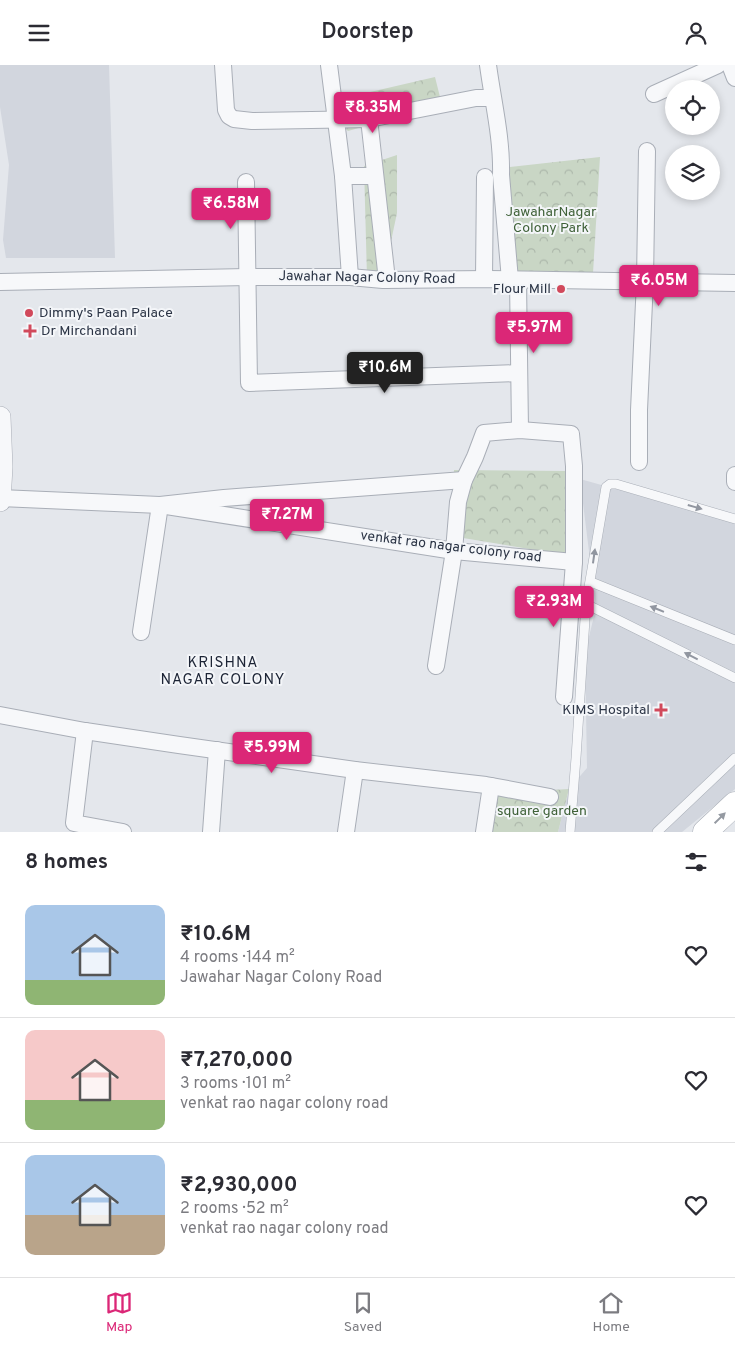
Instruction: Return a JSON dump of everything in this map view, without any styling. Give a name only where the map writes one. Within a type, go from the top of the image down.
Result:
[{"type":"main road","points":[[705,832],[735,804]]},
{"type":"street","points":[[223,65],[226,110],[229,116],[234,119],[252,121],[368,119],[476,98],[492,98]]},
{"type":"street","points":[[329,65],[342,177],[350,277]]},
{"type":"street","points":[[488,65],[501,151],[501,175],[514,280],[520,430]]},
{"type":"street","points":[[654,94],[718,65]]},
{"type":"street","points":[[730,65],[735,78]]},
{"type":"street","points":[[368,119],[386,280]]},
{"type":"street","points":[[639,462],[647,151]]},
{"type":"street","points":[[342,177],[374,176]]},
{"type":"street","points":[[484,279],[485,177]]},
{"type":"street","points":[[246,182],[250,383],[519,373]]},
{"type":"street","name":"Jawahar Nagar Colony Road","points":[[0,282],[350,277],[386,280],[484,279],[735,283]]},
{"type":"street","points":[[0,417],[2,467],[0,499]]},
{"type":"street","points":[[436,666],[454,551],[458,502],[464,480],[476,457],[484,433],[520,430],[571,434],[574,466],[574,562],[564,697]]},
{"type":"street","points":[[735,475],[735,483]]},
{"type":"street","points":[[141,632],[160,505],[224,498],[464,480]]},
{"type":"street","name":"venkat rao nagar colony road","points":[[0,499],[160,505],[454,551],[574,562]]},
{"type":"street","points":[[0,715],[85,731],[355,770],[491,786],[550,797]]},
{"type":"street","points":[[85,731],[74,823],[123,832]]},
{"type":"street","points":[[211,832],[217,750]]},
{"type":"street","points":[[346,832],[355,770]]},
{"type":"street","points":[[484,832],[491,786]]},
{"type":"lane","points":[[570,832],[586,604],[606,487],[610,484],[616,484],[735,519]]},
{"type":"lane","points":[[590,582],[735,640]]},
{"type":"lane","points":[[586,604],[735,678]]},
{"type":"lane","points":[[658,832],[735,758]]},
{"type":"shaded area","points":[[0,65],[109,65],[115,258],[6,258],[3,240],[9,165],[0,107]]},
{"type":"shaded area","name":"KIMS Hospital","points":[[580,479],[641,496],[735,517],[735,789],[682,832],[558,832],[569,789],[587,768],[585,653],[596,608]]},
{"type":"green space","points":[[435,77],[443,109],[423,110],[348,131],[335,120],[327,102]]},
{"type":"green space","points":[[397,155],[397,213],[383,279],[367,278],[364,166]]},
{"type":"green space","name":"JawaharNagar Colony Park","points":[[600,157],[593,273],[504,274],[510,167]]},
{"type":"green space","points":[[454,470],[570,471],[572,556],[451,536]]},
{"type":"green space","name":"square garden","points":[[569,789],[558,832],[481,832],[487,791],[499,793]]},
{"type":"place","name":"Flour Mill","points":[[561,289]]},
{"type":"place","name":"Dimmy's Paan Palace","points":[[29,313]]},
{"type":"place","name":"Dr Mirchandani","points":[[30,331]]},
{"type":"place","name":"KIMS Hospital","points":[[661,710]]},
{"type":"district","name":"KRISHNA NAGAR COLONY","points":[[223,672]]}]
